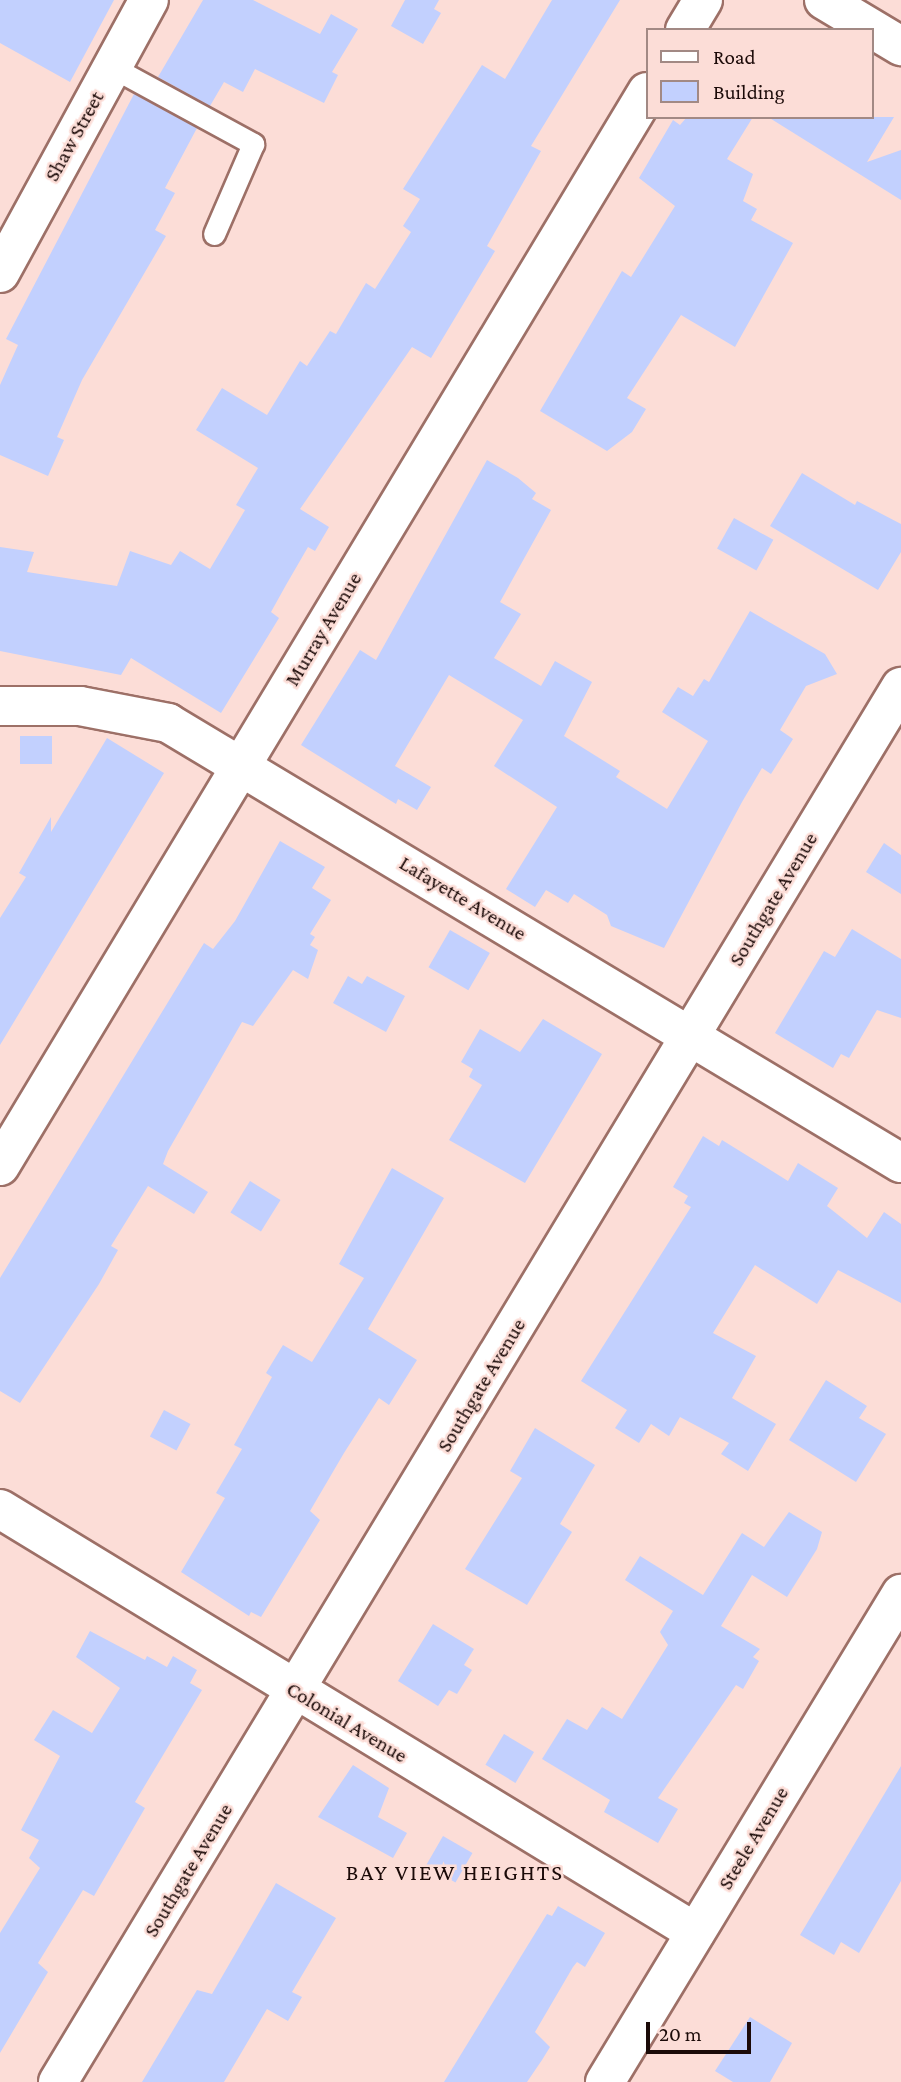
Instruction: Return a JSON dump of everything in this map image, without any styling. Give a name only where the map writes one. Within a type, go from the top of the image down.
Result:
[{"type":"street","name":"Shaw Street","points":[[0,273],[9,233],[112,67],[149,0]]},
{"type":"street","points":[[686,28],[703,0]]},
{"type":"street","points":[[824,0],[871,28]]},
{"type":"street","points":[[873,29],[901,46]]},
{"type":"street","name":"Murray Avenue","points":[[0,1167],[646,94]]},
{"type":"street","name":"Southgate Avenue","points":[[58,2082],[297,1692],[901,687]]},
{"type":"street","name":"Lafayette Avenue","points":[[0,706],[80,706],[133,714],[168,723],[242,764],[901,1163]]},
{"type":"street","name":"Colonial Avenue","points":[[0,1509],[695,1932]]},
{"type":"street","name":"Steele Avenue","points":[[605,2082],[901,1594]]},
{"type":"lane","points":[[112,67],[253,144],[214,234]]},
{"type":"building","points":[[0,0],[114,0],[70,82],[0,43]]},
{"type":"building","points":[[203,0],[253,0],[320,34],[331,14],[358,29],[332,72],[338,75],[324,103],[255,69],[243,92],[224,82],[210,106],[158,77]]},
{"type":"building","points":[[405,0],[439,0],[434,9],[441,13],[423,44],[391,26]]},
{"type":"building","points":[[552,0],[620,0],[531,146],[541,151],[487,246],[495,251],[431,358],[412,347],[300,509],[329,527],[315,551],[308,547],[271,612],[279,618],[221,713],[131,658],[121,675],[0,651],[0,547],[34,552],[27,572],[117,586],[130,551],[171,565],[180,551],[210,569],[245,510],[236,505],[258,468],[196,430],[222,388],[267,415],[300,361],[307,366],[330,331],[336,334],[366,283],[375,289],[411,232],[403,226],[420,199],[403,189],[482,65],[505,79]]},
{"type":"building","points":[[134,94],[197,128],[165,188],[175,193],[155,230],[166,236],[82,380],[57,437],[64,440],[48,476],[0,455],[0,385],[18,345],[6,339]]},
{"type":"building","points":[[894,117],[867,162],[901,150],[901,200],[771,119]]},
{"type":"building","points":[[685,119],[752,119],[727,159],[753,174],[743,201],[757,209],[751,220],[793,243],[735,347],[681,315],[627,398],[646,409],[632,432],[607,451],[540,411],[622,271],[631,277],[675,206],[639,178],[673,120],[680,125]]},
{"type":"building","points":[[487,460],[518,478],[536,493],[532,499],[551,510],[500,602],[521,614],[494,658],[541,686],[555,661],[592,682],[564,736],[620,771],[616,777],[667,809],[708,741],[662,712],[678,687],[693,696],[704,679],[709,682],[750,611],[825,654],[837,674],[806,686],[780,730],[793,739],[771,774],[762,768],[664,948],[611,926],[607,915],[574,894],[568,903],[546,890],[535,907],[506,889],[557,807],[494,766],[523,720],[449,675],[395,766],[431,787],[417,810],[398,799],[396,804],[301,745],[360,650],[376,660]]},
{"type":"building","points":[[802,473],[855,505],[857,501],[901,524],[901,552],[878,590],[770,526]]},
{"type":"building","points":[[734,518],[773,540],[756,570],[717,549]]},
{"type":"building","points":[[20,736],[52,736],[52,764],[20,764]]},
{"type":"building","points":[[107,738],[164,773],[0,1045],[0,918],[26,877],[19,873],[51,817],[51,832]]},
{"type":"building","points":[[280,841],[325,867],[312,888],[331,900],[310,934],[315,937],[310,945],[318,950],[308,979],[293,970],[253,1026],[242,1022],[168,1151],[163,1164],[208,1192],[194,1214],[148,1186],[111,1246],[118,1250],[99,1284],[20,1403],[0,1391],[0,1278],[204,943],[213,949],[235,921]]},
{"type":"building","points":[[884,843],[901,855],[901,894],[866,872]]},
{"type":"building","points":[[852,929],[901,959],[901,1018],[877,1010],[849,1058],[841,1054],[833,1068],[775,1033],[824,951],[835,957]]},
{"type":"building","points":[[450,930],[490,953],[468,990],[428,967]]},
{"type":"building","points":[[348,976],[362,984],[367,976],[405,996],[386,1032],[333,1003]]},
{"type":"building","points":[[543,1019],[602,1054],[525,1183],[449,1140],[482,1085],[469,1077],[473,1069],[461,1062],[480,1029],[520,1052]]},
{"type":"building","points":[[703,1136],[719,1146],[722,1140],[788,1181],[798,1163],[838,1188],[827,1206],[867,1238],[884,1212],[901,1224],[901,1303],[838,1270],[817,1304],[755,1265],[713,1333],[756,1356],[732,1398],[776,1424],[748,1471],[721,1454],[729,1443],[680,1417],[669,1436],[651,1424],[639,1443],[615,1428],[627,1410],[581,1381],[691,1207],[684,1203],[688,1196],[673,1187]]},
{"type":"building","points":[[392,1168],[444,1198],[368,1329],[417,1360],[389,1405],[379,1398],[310,1511],[320,1520],[261,1617],[251,1612],[249,1616],[181,1572],[225,1498],[216,1493],[242,1449],[234,1445],[272,1377],[266,1373],[283,1345],[312,1362],[364,1278],[339,1264]]},
{"type":"building","points":[[250,1181],[281,1200],[261,1231],[230,1212]]},
{"type":"building","points":[[826,1380],[867,1406],[859,1418],[886,1434],[856,1482],[789,1440]]},
{"type":"building","points":[[164,1410],[190,1424],[176,1451],[150,1436]]},
{"type":"building","points":[[535,1428],[595,1465],[560,1524],[572,1532],[527,1605],[465,1569],[522,1478],[510,1471]]},
{"type":"building","points":[[789,1512],[822,1532],[817,1549],[787,1597],[752,1575],[721,1626],[760,1649],[753,1657],[759,1661],[743,1689],[736,1685],[658,1798],[678,1809],[658,1843],[604,1812],[610,1800],[542,1759],[567,1719],[587,1730],[602,1707],[622,1719],[668,1645],[660,1632],[673,1611],[625,1580],[640,1556],[703,1595],[742,1533],[764,1547]]},
{"type":"building","points":[[433,1624],[474,1649],[464,1665],[472,1670],[457,1694],[449,1690],[438,1706],[398,1681]]},
{"type":"building","points":[[90,1631],[145,1660],[147,1656],[167,1667],[173,1656],[197,1670],[190,1683],[202,1690],[135,1802],[145,1808],[94,1896],[83,1890],[38,1963],[48,1972],[0,2053],[0,1933],[40,1868],[29,1858],[39,1840],[21,1830],[60,1756],[34,1740],[53,1710],[92,1733],[120,1688],[76,1657]]},
{"type":"building","points":[[504,1734],[534,1752],[515,1783],[485,1765]]},
{"type":"building","points":[[353,1765],[389,1788],[378,1817],[407,1833],[393,1858],[318,1817]]},
{"type":"building","points":[[901,1766],[901,1881],[859,1953],[841,1942],[834,1955],[800,1935]]},
{"type":"building","points":[[443,1836],[472,1853],[455,1882],[426,1865]]},
{"type":"building","points":[[276,1883],[336,1918],[292,1992],[302,1997],[288,2021],[267,2009],[224,2082],[142,2082],[197,1990],[212,1994]]},
{"type":"building","points":[[558,1906],[605,1933],[585,1967],[577,1962],[573,1967],[535,2032],[550,2047],[542,2060],[527,2082],[444,2082],[547,1914],[552,1916]]},
{"type":"building","points":[[750,2017],[792,2043],[770,2082],[733,2082],[715,2071]]},
{"type":"district","name":"BAY VIEW HEIGHTS","points":[[455,1872]]}]
